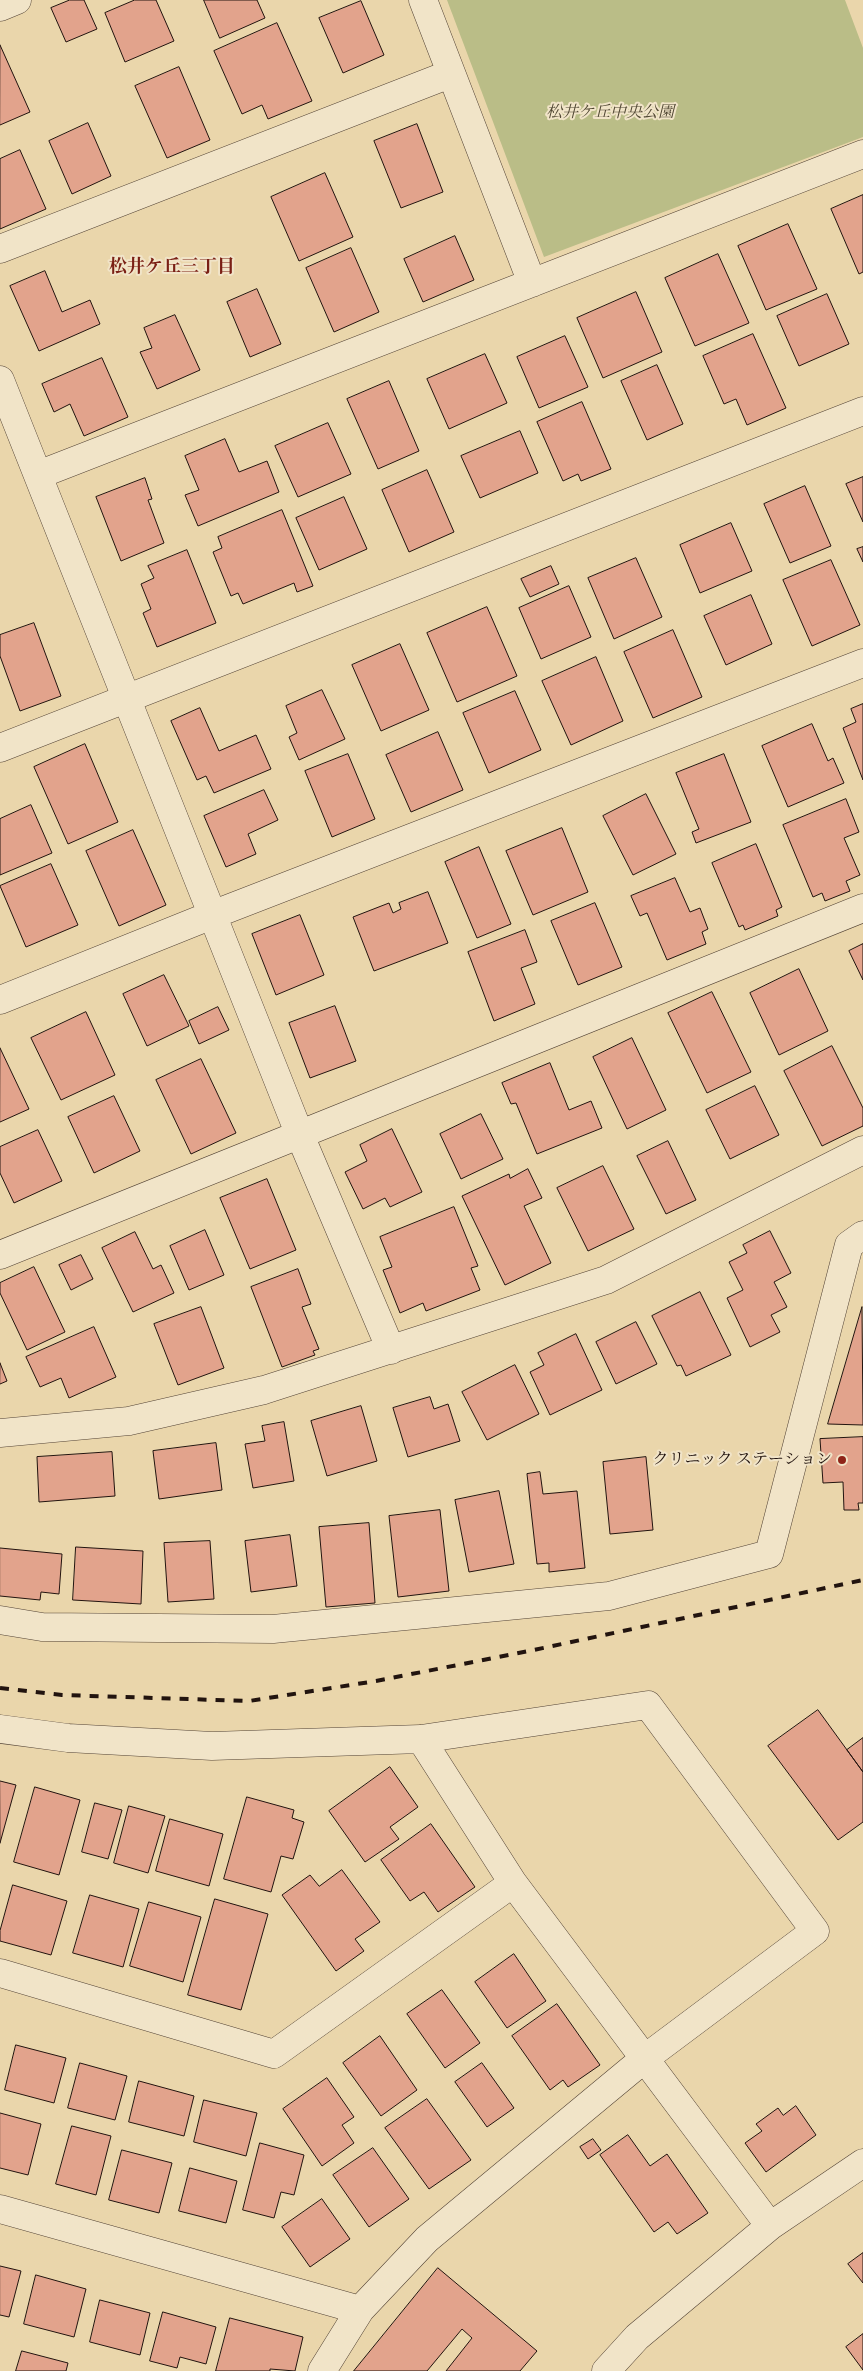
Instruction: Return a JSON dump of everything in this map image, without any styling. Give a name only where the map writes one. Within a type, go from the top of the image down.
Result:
[{"type":"street","points":[[0,7],[17,0]]},
{"type":"street","points":[[423,0],[532,283]]},
{"type":"street","points":[[0,249],[450,74]]},
{"type":"street","points":[[38,476],[863,154]]},
{"type":"street","points":[[0,380],[125,699],[299,1133],[392,1350]]},
{"type":"street","points":[[0,748],[863,411]]},
{"type":"street","points":[[0,1000],[212,915],[863,663]]},
{"type":"street","points":[[0,1255],[299,1133],[863,908]]},
{"type":"street","points":[[0,1433],[129,1421],[264,1390],[606,1280],[863,1150]]},
{"type":"street","points":[[0,1620],[42,1627],[273,1629],[609,1596],[770,1554],[849,1245],[863,1235]]},
{"type":"street","points":[[0,1729],[68,1738],[212,1746],[421,1739],[648,1704],[816,1931],[644,2058],[426,2240],[360,2310],[322,2371]]},
{"type":"street","points":[[421,1739],[513,1883],[770,2226]]},
{"type":"street","points":[[0,1973],[274,2054],[513,1883]]},
{"type":"street","points":[[606,2371],[637,2337],[770,2226],[863,2163]]},
{"type":"street","points":[[0,2209],[360,2310]]},
{"type":"green space","name":"松井ケ丘中央公園","points":[[447,0],[845,0],[863,48],[863,137],[544,257]]},
{"type":"building","points":[[70,0],[84,0],[97,29],[66,42],[51,8]]},
{"type":"building","points":[[135,0],[156,0],[174,41],[125,62],[105,13]]},
{"type":"building","points":[[204,0],[257,0],[265,18],[220,38]]},
{"type":"building","points":[[361,1],[384,55],[343,73],[319,18]]},
{"type":"building","points":[[277,23],[312,101],[268,119],[262,105],[242,114],[214,51]]},
{"type":"building","points":[[0,45],[30,112],[0,125]]},
{"type":"building","points":[[179,67],[210,140],[167,158],[135,86]]},
{"type":"building","points":[[88,123],[111,176],[72,194],[49,141]]},
{"type":"building","points":[[417,124],[443,192],[401,208],[374,141]]},
{"type":"building","points":[[20,150],[46,209],[0,229],[0,159]]},
{"type":"building","points":[[325,173],[353,237],[299,261],[271,197]]},
{"type":"building","points":[[863,195],[863,272],[859,274],[831,209]]},
{"type":"building","points":[[788,224],[817,289],[766,310],[738,246]]},
{"type":"building","points":[[455,236],[474,280],[423,302],[404,259]]},
{"type":"building","points":[[351,248],[379,312],[334,332],[306,268]]},
{"type":"building","points":[[718,254],[749,323],[695,346],[665,278]]},
{"type":"building","points":[[45,271],[62,312],[90,300],[100,324],[39,351],[10,286]]},
{"type":"building","points":[[257,289],[281,344],[250,357],[227,302]]},
{"type":"building","points":[[636,292],[662,352],[603,378],[577,318]]},
{"type":"building","points":[[827,294],[849,344],[799,366],[777,316]]},
{"type":"building","points":[[175,315],[200,370],[157,389],[140,352],[152,348],[144,328]]},
{"type":"building","points":[[753,334],[786,408],[747,425],[736,399],[724,404],[703,356]]},
{"type":"building","points":[[565,336],[588,387],[539,408],[517,357]]},
{"type":"building","points":[[485,354],[507,403],[449,429],[427,379]]},
{"type":"building","points":[[102,358],[128,417],[84,436],[70,404],[54,412],[42,384]]},
{"type":"building","points":[[657,365],[683,424],[647,440],[621,381]]},
{"type":"building","points":[[389,381],[419,451],[378,469],[347,399]]},
{"type":"building","points":[[582,402],[611,469],[581,481],[578,474],[563,481],[537,422]]},
{"type":"building","points":[[328,423],[351,474],[298,497],[275,446]]},
{"type":"building","points":[[520,431],[538,473],[480,498],[461,456]]},
{"type":"building","points":[[225,439],[239,472],[267,461],[279,492],[198,526],[185,495],[199,490],[185,456]]},
{"type":"building","points":[[427,470],[454,532],[409,552],[382,490]]},
{"type":"building","points":[[863,477],[863,522],[846,484]]},
{"type":"building","points":[[145,478],[152,499],[148,500],[164,543],[121,561],[96,497]]},
{"type":"building","points":[[805,486],[831,546],[790,563],[764,504]]},
{"type":"building","points":[[344,497],[367,549],[319,570],[296,518]]},
{"type":"building","points":[[282,510],[313,586],[297,592],[294,583],[243,604],[238,593],[231,596],[213,552],[222,548],[218,537]]},
{"type":"building","points":[[731,523],[752,571],[700,593],[680,545]]},
{"type":"building","points":[[863,547],[863,562],[857,549]]},
{"type":"building","points":[[187,550],[216,623],[157,647],[143,613],[151,609],[141,584],[154,578],[148,566]]},
{"type":"building","points":[[636,558],[662,617],[614,639],[588,578]]},
{"type":"building","points":[[831,560],[860,625],[812,646],[783,580]]},
{"type":"building","points":[[551,566],[559,584],[530,597],[521,579]]},
{"type":"building","points":[[569,586],[591,637],[541,659],[519,608]]},
{"type":"building","points":[[751,595],[772,644],[726,665],[704,616]]},
{"type":"building","points":[[487,607],[517,676],[457,702],[427,633]]},
{"type":"building","points":[[34,623],[61,696],[20,711],[0,656],[0,635]]},
{"type":"building","points":[[673,630],[702,697],[653,718],[624,652]]},
{"type":"building","points":[[400,644],[429,710],[381,731],[352,665]]},
{"type":"building","points":[[596,657],[623,721],[571,745],[542,681]]},
{"type":"building","points":[[322,690],[345,739],[299,760],[289,737],[297,733],[286,706]]},
{"type":"building","points":[[515,691],[541,750],[489,773],[463,713]]},
{"type":"building","points":[[863,704],[863,780],[843,728],[856,722],[851,709]]},
{"type":"building","points":[[200,708],[219,751],[256,735],[271,769],[214,793],[206,776],[197,780],[171,721]]},
{"type":"building","points":[[812,724],[828,761],[833,758],[844,783],[788,807],[762,746]]},
{"type":"building","points":[[438,732],[463,790],[411,812],[386,755]]},
{"type":"building","points":[[85,744],[118,822],[68,844],[34,767]]},
{"type":"building","points":[[348,754],[375,819],[332,837],[305,771]]},
{"type":"building","points":[[724,754],[751,822],[696,843],[692,832],[699,829],[676,773]]},
{"type":"building","points":[[264,790],[278,820],[248,834],[256,854],[226,867],[204,816]]},
{"type":"building","points":[[646,794],[676,854],[633,875],[603,816]]},
{"type":"building","points":[[846,799],[859,832],[844,838],[860,875],[846,881],[850,891],[825,901],[822,893],[813,897],[783,825]]},
{"type":"building","points":[[31,805],[52,853],[0,875],[0,819]]},
{"type":"building","points":[[562,828],[588,892],[533,915],[506,851]]},
{"type":"building","points":[[133,830],[166,905],[119,926],[86,851]]},
{"type":"building","points":[[756,844],[782,907],[776,910],[778,916],[745,930],[743,925],[739,927],[712,863]]},
{"type":"building","points":[[479,847],[511,924],[477,938],[445,862]]},
{"type":"building","points":[[51,864],[78,925],[26,947],[0,886]]},
{"type":"building","points":[[675,878],[690,912],[700,908],[708,929],[702,932],[706,944],[667,960],[647,913],[640,916],[631,896]]},
{"type":"building","points":[[428,892],[448,943],[374,971],[353,917],[389,903],[393,913],[401,909],[399,903]]},
{"type":"building","points":[[595,903],[622,967],[578,985],[551,921]]},
{"type":"building","points":[[300,915],[324,975],[276,995],[252,934]]},
{"type":"building","points":[[525,930],[537,962],[521,968],[535,1004],[494,1021],[468,952]]},
{"type":"building","points":[[863,944],[863,980],[849,951]]},
{"type":"building","points":[[799,969],[828,1031],[779,1055],[750,993]]},
{"type":"building","points":[[164,975],[189,1026],[147,1046],[123,994]]},
{"type":"building","points":[[712,992],[751,1072],[707,1093],[668,1013]]},
{"type":"building","points":[[335,1006],[356,1061],[310,1078],[289,1023]]},
{"type":"building","points":[[218,1007],[229,1030],[199,1044],[189,1021]]},
{"type":"building","points":[[86,1012],[115,1075],[61,1100],[31,1038]]},
{"type":"building","points":[[632,1038],[666,1110],[627,1129],[593,1057]]},
{"type":"building","points":[[832,1046],[863,1108],[863,1126],[822,1146],[784,1071]]},
{"type":"building","points":[[0,1048],[29,1109],[0,1122]]},
{"type":"building","points":[[201,1059],[236,1133],[191,1154],[156,1080]]},
{"type":"building","points":[[550,1063],[569,1110],[591,1101],[602,1128],[537,1154],[516,1103],[511,1104],[502,1083]]},
{"type":"building","points":[[755,1086],[779,1135],[730,1159],[706,1110]]},
{"type":"building","points":[[114,1096],[140,1151],[94,1173],[68,1117]]},
{"type":"building","points":[[481,1114],[503,1159],[461,1179],[440,1134]]},
{"type":"building","points":[[392,1129],[422,1192],[390,1207],[385,1198],[363,1209],[345,1172],[367,1161],[360,1145]]},
{"type":"building","points":[[38,1130],[62,1181],[14,1203],[0,1173],[0,1147]]},
{"type":"building","points":[[668,1141],[696,1200],[666,1214],[637,1156]]},
{"type":"building","points":[[603,1166],[634,1229],[588,1251],[557,1188]]},
{"type":"building","points":[[528,1169],[542,1198],[524,1206],[551,1263],[505,1285],[462,1196],[509,1174],[510,1178]]},
{"type":"building","points":[[267,1179],[296,1250],[250,1269],[220,1198]]},
{"type":"building","points":[[454,1207],[478,1266],[471,1268],[480,1290],[426,1311],[423,1303],[400,1313],[383,1270],[392,1267],[380,1237]]},
{"type":"building","points":[[205,1230],[224,1275],[189,1290],[170,1246]]},
{"type":"building","points":[[770,1231],[791,1273],[774,1282],[787,1307],[771,1315],[780,1332],[750,1347],[727,1298],[743,1290],[729,1262],[747,1253],[743,1245]]},
{"type":"building","points":[[135,1232],[153,1269],[161,1265],[174,1293],[133,1312],[102,1248]]},
{"type":"building","points":[[81,1255],[93,1279],[71,1290],[59,1265]]},
{"type":"building","points":[[34,1267],[65,1332],[27,1350],[0,1293],[0,1283]]},
{"type":"building","points":[[298,1269],[311,1304],[302,1307],[319,1349],[313,1351],[315,1355],[282,1367],[251,1287]]},
{"type":"building","points":[[700,1292],[731,1355],[686,1376],[681,1365],[677,1366],[652,1316]]},
{"type":"building","points":[[201,1307],[224,1368],[178,1385],[154,1324]]},
{"type":"building","points":[[862,1307],[863,1425],[828,1424]]},
{"type":"building","points":[[636,1322],[657,1364],[616,1384],[596,1342]]},
{"type":"building","points":[[94,1327],[116,1377],[69,1398],[61,1378],[40,1387],[26,1357]]},
{"type":"building","points":[[576,1334],[602,1390],[550,1415],[530,1372],[544,1365],[538,1353]]},
{"type":"building","points":[[0,1363],[7,1381],[0,1384]]},
{"type":"building","points":[[515,1365],[539,1414],[487,1440],[462,1392]]},
{"type":"building","points":[[430,1397],[434,1409],[448,1404],[460,1441],[408,1457],[393,1408]]},
{"type":"building","points":[[361,1406],[377,1461],[327,1476],[311,1421]]},
{"type":"building","points":[[284,1422],[294,1481],[253,1488],[245,1444],[265,1441],[262,1426]]},
{"type":"building","name":"クリニック ステーション","points":[[863,1437],[863,1503],[858,1503],[859,1510],[844,1510],[843,1482],[823,1483],[820,1439]]},
{"type":"building","points":[[216,1443],[222,1490],[159,1499],[153,1451]]},
{"type":"building","points":[[112,1452],[115,1496],[39,1502],[37,1457]]},
{"type":"building","points":[[646,1457],[653,1530],[610,1534],[603,1462]]},
{"type":"building","points":[[540,1472],[543,1494],[577,1491],[585,1568],[549,1572],[549,1563],[537,1564],[527,1474]]},
{"type":"building","points":[[499,1491],[514,1564],[469,1572],[455,1500]]},
{"type":"building","points":[[440,1510],[449,1591],[398,1597],[389,1516]]},
{"type":"building","points":[[369,1523],[375,1603],[326,1607],[319,1527]]},
{"type":"building","points":[[290,1535],[297,1586],[251,1592],[245,1541]]},
{"type":"building","points":[[210,1541],[214,1599],[168,1602],[164,1543]]},
{"type":"building","points":[[76,1547],[143,1551],[141,1604],[73,1600]]},
{"type":"building","points":[[0,1548],[62,1554],[59,1594],[41,1592],[40,1600],[0,1596]]},
{"type":"building","points":[[818,1710],[863,1772],[863,1822],[838,1840],[768,1746]]},
{"type":"building","points":[[863,1738],[863,1772],[847,1750]]},
{"type":"building","points":[[390,1767],[418,1807],[390,1827],[399,1839],[365,1862],[329,1811]]},
{"type":"building","points":[[0,1781],[16,1785],[0,1843]]},
{"type":"building","points":[[35,1787],[80,1800],[59,1875],[14,1862]]},
{"type":"building","points":[[247,1797],[294,1810],[292,1818],[304,1822],[293,1859],[281,1856],[271,1892],[224,1879]]},
{"type":"building","points":[[95,1803],[122,1810],[108,1859],[82,1852]]},
{"type":"building","points":[[129,1806],[165,1816],[148,1873],[114,1863]]},
{"type":"building","points":[[170,1819],[223,1834],[209,1886],[156,1871]]},
{"type":"building","points":[[431,1824],[475,1887],[438,1912],[424,1892],[410,1901],[381,1860]]},
{"type":"building","points":[[342,1870],[380,1922],[355,1939],[364,1951],[336,1971],[282,1895],[310,1875],[319,1886]]},
{"type":"building","points":[[13,1885],[67,1901],[51,1955],[0,1941],[0,1931]]},
{"type":"building","points":[[90,1895],[139,1909],[123,1967],[73,1953]]},
{"type":"building","points":[[215,1899],[268,1914],[241,2010],[188,1995]]},
{"type":"building","points":[[149,1902],[201,1917],[183,1982],[130,1966]]},
{"type":"building","points":[[514,1954],[546,2001],[507,2028],[475,1982]]},
{"type":"building","points":[[442,1990],[480,2043],[445,2068],[407,2014]]},
{"type":"building","points":[[557,2004],[600,2065],[568,2087],[563,2080],[550,2090],[512,2036]]},
{"type":"building","points":[[380,2036],[417,2090],[381,2116],[343,2063]]},
{"type":"building","points":[[16,2045],[66,2058],[54,2103],[5,2090]]},
{"type":"building","points":[[80,2063],[127,2076],[115,2120],[68,2108]]},
{"type":"building","points":[[482,2063],[514,2108],[487,2127],[455,2082]]},
{"type":"building","points":[[327,2078],[354,2117],[342,2125],[354,2143],[322,2166],[283,2109]]},
{"type":"building","points":[[139,2081],[194,2096],[184,2136],[129,2122]]},
{"type":"building","points":[[427,2099],[471,2160],[429,2189],[385,2128]]},
{"type":"building","points":[[204,2100],[257,2113],[246,2156],[194,2142]]},
{"type":"building","points":[[796,2106],[816,2135],[766,2172],[745,2143],[762,2131],[756,2124],[778,2108],[783,2115]]},
{"type":"building","points":[[0,2113],[41,2124],[28,2175],[0,2168]]},
{"type":"building","points":[[72,2126],[111,2136],[96,2195],[56,2184]]},
{"type":"building","points":[[628,2135],[650,2166],[667,2154],[708,2213],[677,2234],[668,2222],[654,2232],[600,2155]]},
{"type":"building","points":[[593,2139],[601,2150],[588,2159],[580,2147]]},
{"type":"building","points":[[260,2143],[304,2155],[294,2195],[281,2192],[274,2218],[243,2210]]},
{"type":"building","points":[[373,2148],[409,2199],[369,2227],[333,2175]]},
{"type":"building","points":[[122,2150],[172,2163],[159,2213],[109,2200]]},
{"type":"building","points":[[190,2168],[237,2181],[226,2223],[179,2211]]},
{"type":"building","points":[[322,2199],[350,2239],[310,2267],[282,2227]]},
{"type":"building","points":[[863,2253],[863,2283],[848,2264]]},
{"type":"building","points":[[0,2266],[21,2271],[9,2317],[0,2315]]},
{"type":"building","points":[[438,2268],[537,2351],[520,2371],[446,2371],[472,2338],[462,2329],[427,2371],[354,2371]]},
{"type":"building","points":[[36,2275],[86,2289],[74,2337],[24,2324]]},
{"type":"building","points":[[100,2300],[150,2313],[140,2355],[90,2342]]},
{"type":"building","points":[[163,2312],[216,2327],[206,2364],[180,2357],[177,2368],[150,2361]]},
{"type":"building","points":[[230,2318],[303,2337],[295,2371],[270,2369],[270,2371],[216,2371]]},
{"type":"building","points":[[863,2334],[863,2370],[846,2347]]},
{"type":"building","points":[[22,2351],[68,2363],[66,2371],[16,2371]]},
{"type":"railway","points":[[0,1688],[62,1695],[249,1701],[376,1681],[529,1651],[863,1580]]},
{"type":"place","name":"クリニック ステーション","points":[[842,1460]]},
{"type":"district","name":"松井ケ丘三丁目","points":[[172,267]]}]
